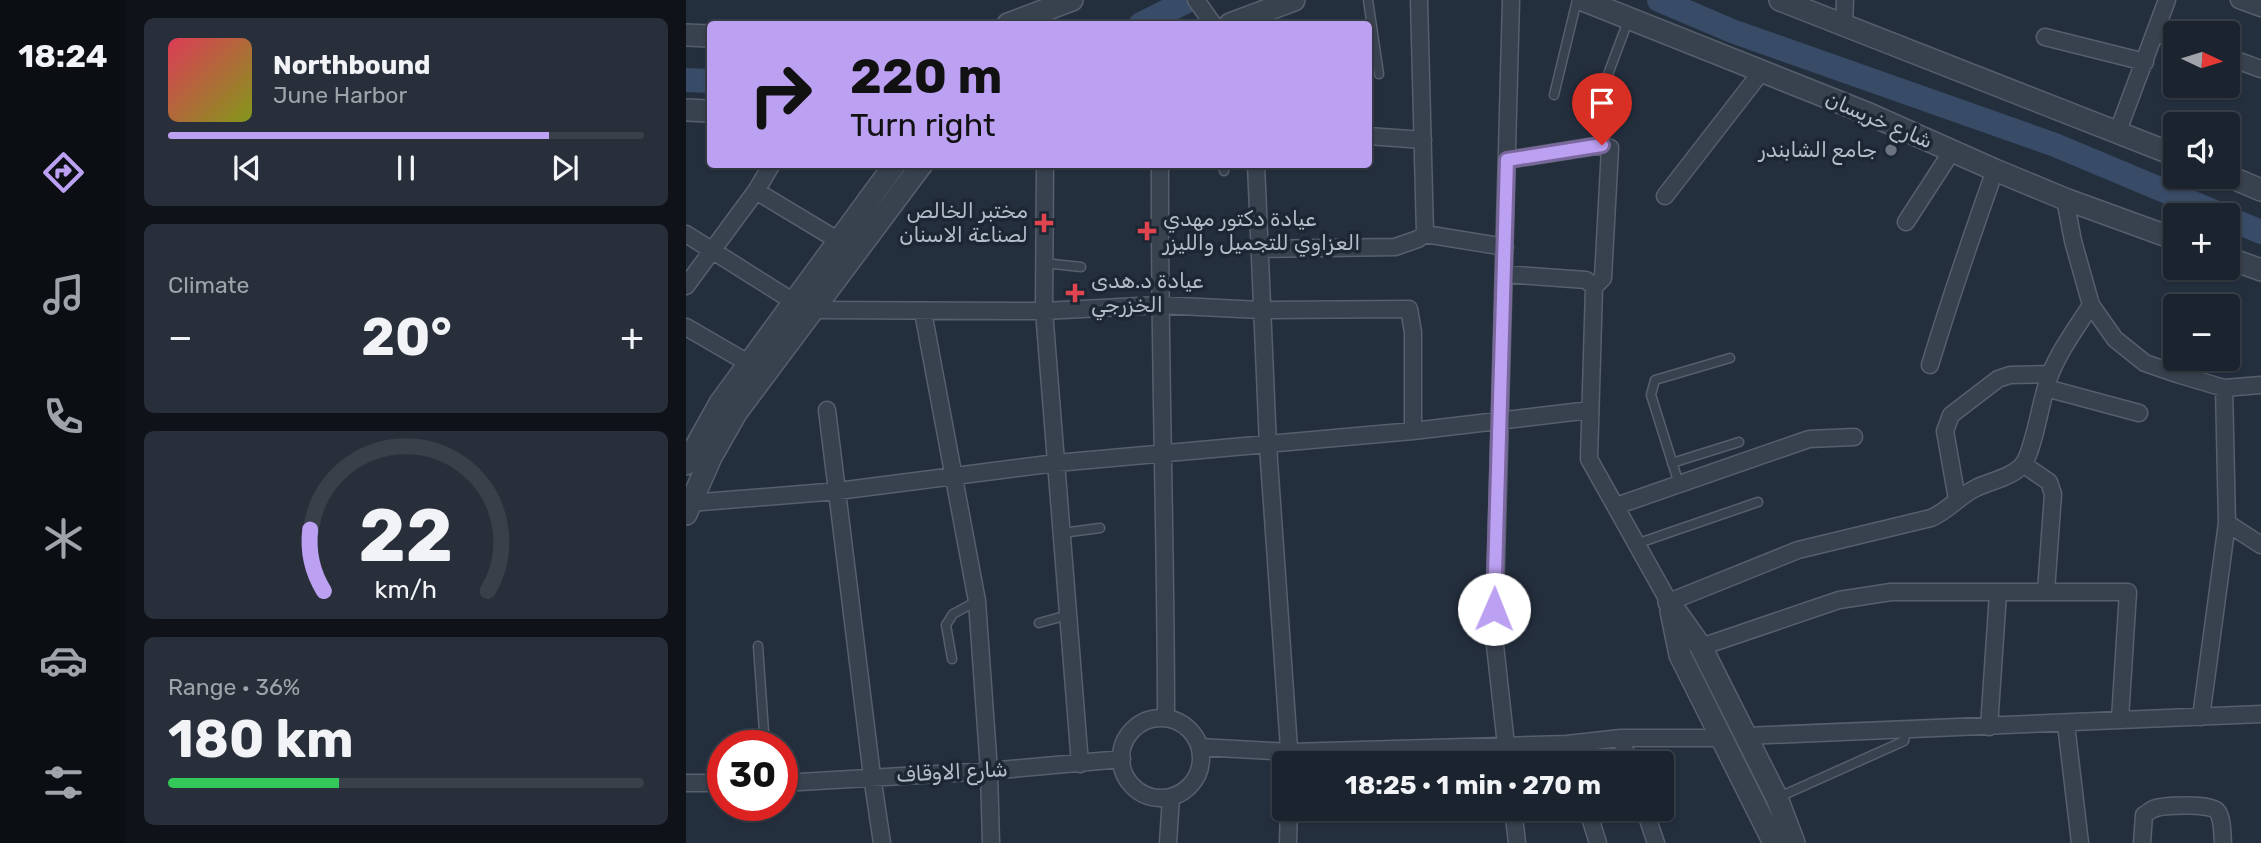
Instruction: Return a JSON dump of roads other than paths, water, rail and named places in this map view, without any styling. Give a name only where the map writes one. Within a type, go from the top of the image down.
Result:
[{"type":"street","points":[[1016,21],[1072,0]]},
{"type":"street","points":[[1238,21],[1294,0]]},
{"type":"street","points":[[1419,0],[1425,234]]},
{"type":"street","points":[[1507,751],[1494,636],[1511,0]]},
{"type":"street","name":"شارع خريسان","points":[[1583,0],[1869,114],[2065,199],[2163,235]]},
{"type":"street","points":[[1780,0],[2163,150]]},
{"type":"street","points":[[1844,25],[1845,0]]},
{"type":"street","points":[[2118,131],[2167,0]]},
{"type":"street","points":[[2239,0],[2261,8]]},
{"type":"street","points":[[1198,3],[1211,21]]},
{"type":"street","points":[[2155,33],[2163,36]]},
{"type":"street","points":[[686,35],[707,36]]},
{"type":"street","points":[[2045,37],[2145,62]]},
{"type":"street","points":[[2240,61],[2261,69]]},
{"type":"street","points":[[1665,196],[1762,71]]},
{"type":"street","points":[[686,110],[707,111]]},
{"type":"street","points":[[1372,136],[1423,140]]},
{"type":"street","points":[[1507,160],[1602,145],[1610,148],[1603,278],[1594,287],[1589,459],[1669,602],[1701,647],[1777,798],[1794,843]]},
{"type":"street","points":[[1906,222],[1952,151]]},
{"type":"street","points":[[686,286],[756,191],[770,168]]},
{"type":"street","points":[[686,464],[706,426],[748,363],[892,168]]},
{"type":"street","points":[[688,508],[711,457],[736,413],[919,168]]},
{"type":"street","points":[[1045,168],[1044,311],[1080,764]]},
{"type":"street","points":[[1160,168],[1159,305],[1166,583],[1166,718]]},
{"type":"street","points":[[1256,168],[1268,446],[1290,751]]},
{"type":"street","points":[[1930,365],[1955,292],[1963,257],[1995,170]]},
{"type":"street","points":[[2240,181],[2261,190]]},
{"type":"street","points":[[756,191],[839,241]]},
{"type":"street","points":[[2065,199],[2073,241],[2091,305],[2115,339],[2145,363],[2224,388],[2261,385]]},
{"type":"street","points":[[686,234],[794,302]]},
{"type":"street","points":[[1258,249],[1395,247],[1425,234],[1504,247]]},
{"type":"street","points":[[2240,262],[2261,270]]},
{"type":"street","points":[[1505,274],[1586,280],[1594,287]]},
{"type":"street","points":[[814,310],[1044,311],[1159,305],[1261,310],[1409,309],[1413,332],[1413,431]]},
{"type":"street","points":[[1669,602],[1798,550],[1931,518],[1975,488],[2013,472],[2023,464],[2048,381],[2091,305]]},
{"type":"street","points":[[923,312],[977,601],[989,771],[991,843]]},
{"type":"street","points":[[686,327],[748,363]]},
{"type":"street","points":[[1957,499],[1945,431],[1951,415],[1998,379],[2010,375],[2048,381],[2138,413]]},
{"type":"street","points":[[2201,717],[2227,523],[2224,388]]},
{"type":"street","points":[[827,410],[882,843]]},
{"type":"street","points":[[688,508],[1056,463],[1268,446],[1590,410]]},
{"type":"street","points":[[1616,506],[1809,439],[1854,437]]},
{"type":"street","points":[[2023,464],[2049,482],[2053,494],[2046,591]]},
{"type":"street","points":[[2227,523],[2261,545]]},
{"type":"street","points":[[1701,647],[1858,596],[1891,592],[2128,592],[2120,719]]},
{"type":"street","points":[[1989,727],[1998,593]]},
{"type":"street","points":[[1669,602],[1681,655],[1774,843]]},
{"type":"street","points":[[1746,736],[2261,714]]},
{"type":"street","points":[[1166,718],[1185,725],[1200,747],[1199,772],[1182,792],[1171,797],[1159,798],[1137,790],[1124,770],[1123,747],[1137,726],[1148,720],[1166,718]]},
{"type":"street","points":[[2066,724],[2077,842]]},
{"type":"street","points":[[1408,751],[1567,744],[1621,738],[1724,738]]},
{"type":"street","points":[[1621,738],[1625,751]]},
{"type":"street","points":[[1567,744],[1569,751]]},
{"type":"street","points":[[1200,747],[1272,755]]},
{"type":"street","name":"شارع الاوقاف","points":[[798,782],[989,771],[1122,759]]},
{"type":"street","points":[[686,783],[707,783]]},
{"type":"street","points":[[1168,843],[1171,797]]},
{"type":"street","points":[[2142,843],[2144,816],[2153,809],[2200,805],[2211,806],[2217,810],[2223,843]]},
{"type":"street","points":[[1288,843],[1289,821]]},
{"type":"street","points":[[1513,821],[1514,842]]},
{"type":"street","points":[[1591,821],[1598,843]]},
{"type":"street","points":[[1648,821],[1656,843]]},
{"type":"lane","points":[[1368,0],[1371,21]]},
{"type":"lane","points":[[1554,95],[1577,0]]},
{"type":"lane","points":[[1595,109],[1629,18]]},
{"type":"lane","points":[[1372,27],[1379,74]]},
{"type":"lane","points":[[1044,263],[1081,267]]},
{"type":"lane","points":[[1679,484],[1651,395],[1656,380],[1730,358]]},
{"type":"lane","points":[[1672,463],[1739,442]]},
{"type":"lane","points":[[1636,544],[1758,502]]},
{"type":"lane","points":[[1061,533],[1100,528]]},
{"type":"lane","points":[[952,659],[946,625],[953,614],[977,601]]},
{"type":"lane","points":[[1039,623],[1068,615]]},
{"type":"lane","points":[[758,646],[764,730]]},
{"type":"lane","points":[[1777,798],[1904,741],[1906,730]]},
{"type":"waterway","points":[[1147,21],[1189,0]]},
{"type":"waterway","points":[[1659,0],[1732,31],[2055,145],[2193,203]]},
{"type":"waterway","points":[[686,80],[707,81]]},
{"type":"waterway","points":[[2240,223],[2261,232]]},
{"type":"place","name":"جامع الشابندر","points":[[1891,150]]},
{"type":"place","name":"مختبر الخالص لصناعة الاسنان","points":[[1044,223]]},
{"type":"place","name":"عيادة دكتور مهدي العزاوي للتجميل والليزر","points":[[1147,231]]},
{"type":"place","name":"عيادة د.هدى الخزرجي","points":[[1075,293]]}]
